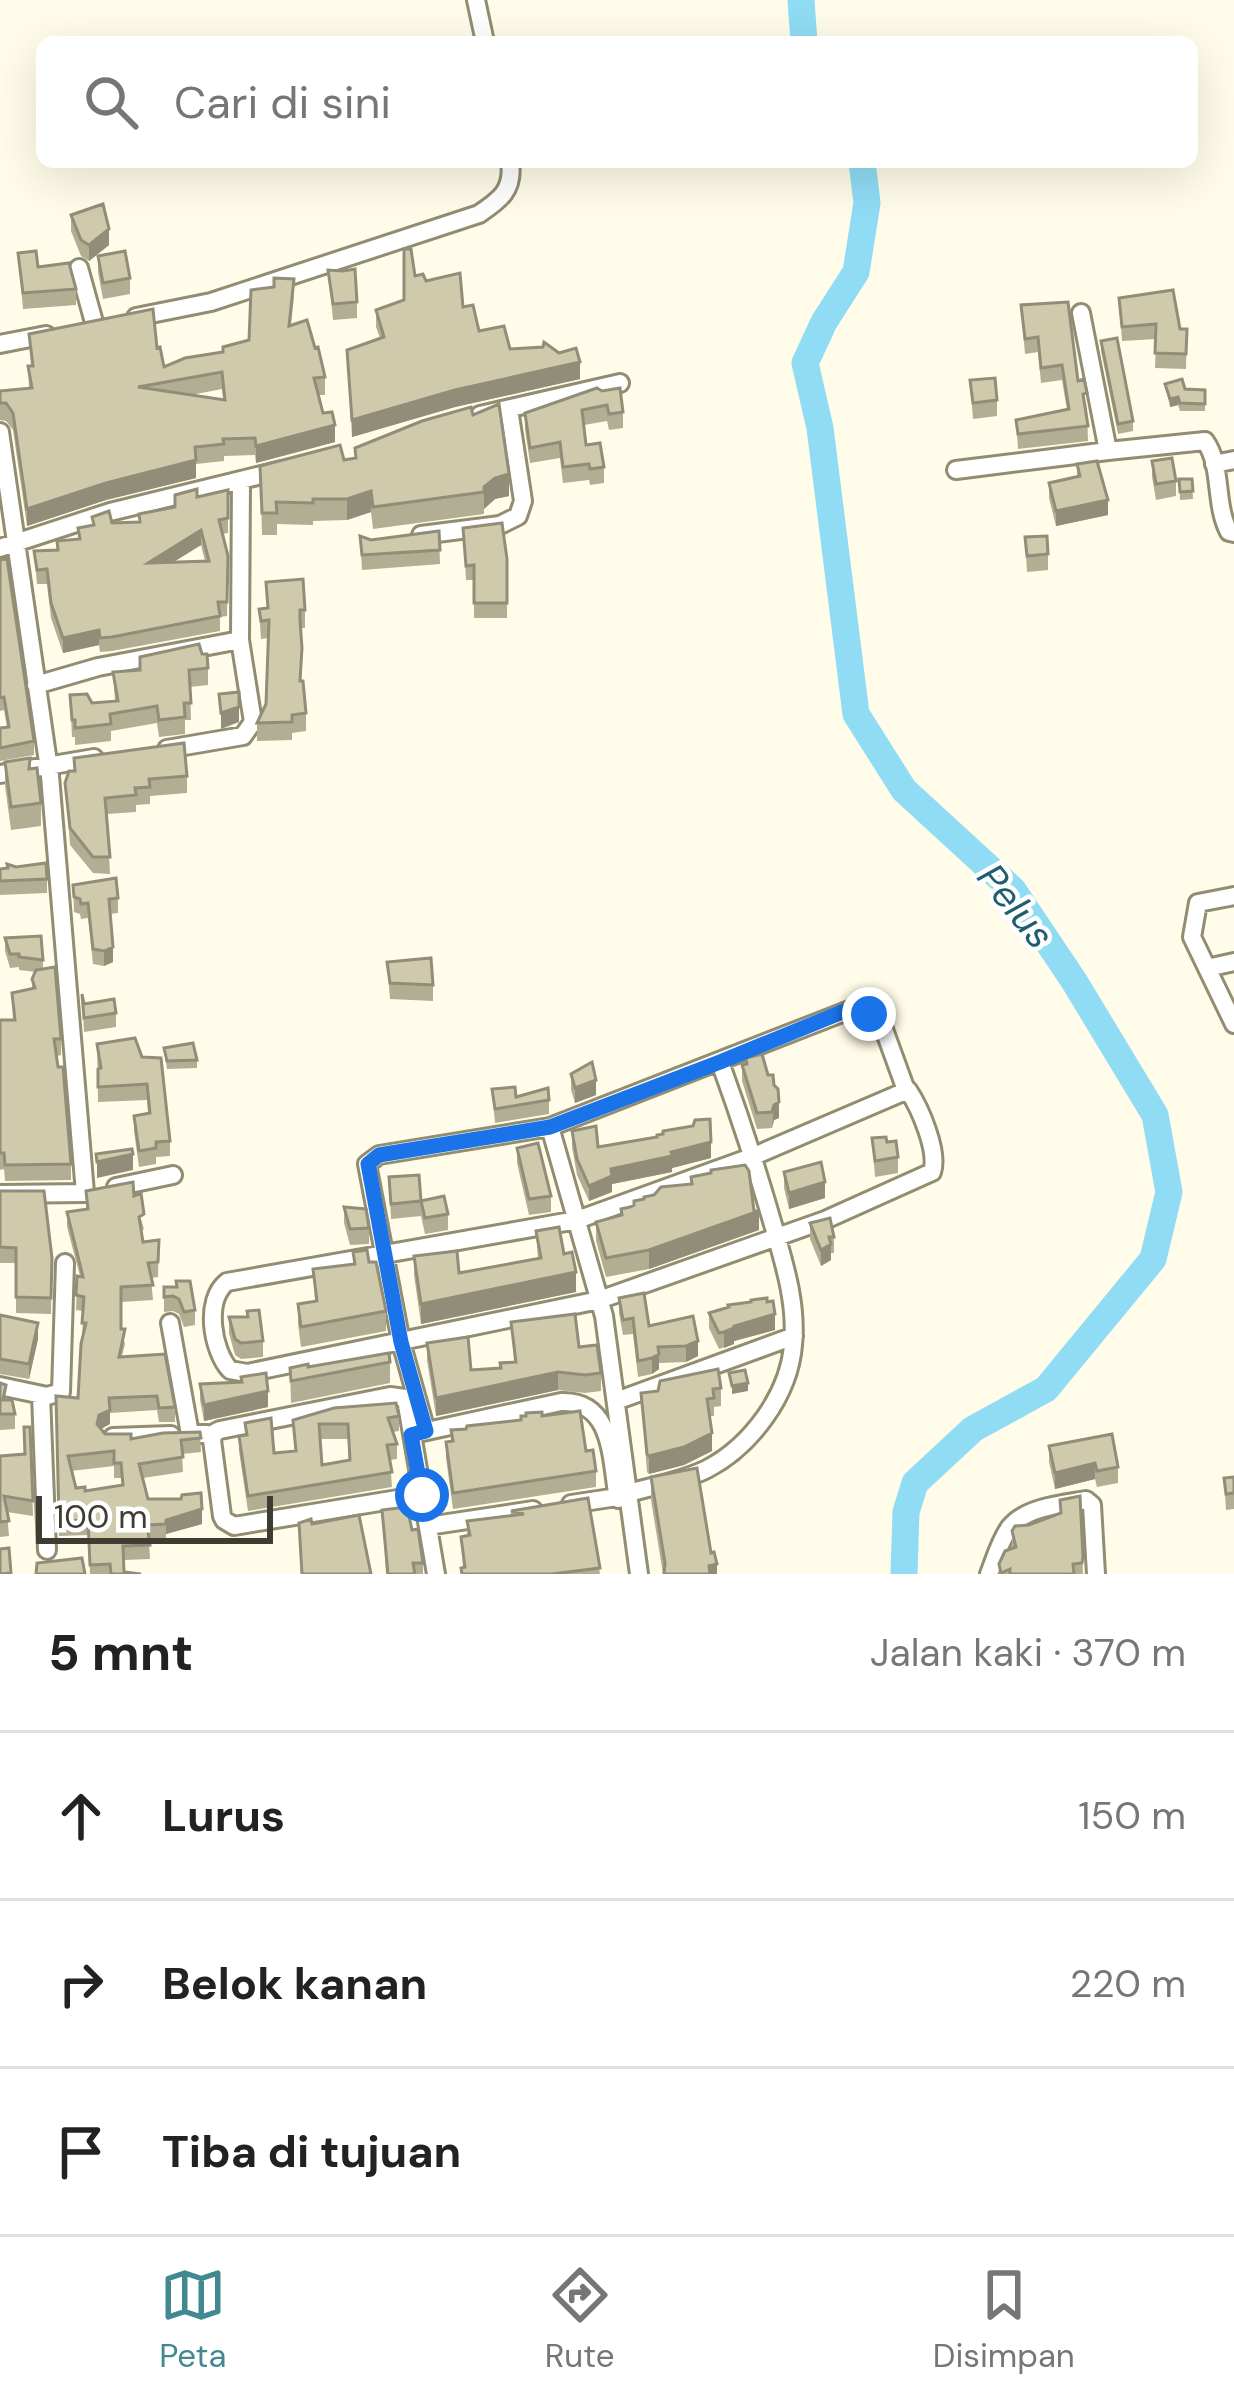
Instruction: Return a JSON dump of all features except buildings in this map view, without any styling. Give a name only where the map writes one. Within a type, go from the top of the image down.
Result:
[{"type":"street","points":[[476,0],[484,36]]},
{"type":"street","points":[[0,344],[211,302],[479,214],[501,200],[511,185],[510,168]]},
{"type":"street","points":[[79,268],[95,326]]},
{"type":"street","points":[[1081,313],[1108,451]]},
{"type":"street","points":[[458,419],[620,383]]},
{"type":"street","points":[[413,536],[500,525],[518,516],[523,501],[509,410]]},
{"type":"street","points":[[0,432],[9,545],[48,766],[85,1193]]},
{"type":"street","points":[[956,470],[1205,441],[1212,452],[1223,520],[1234,533]]},
{"type":"street","points":[[1214,464],[1234,460]]},
{"type":"street","points":[[9,545],[110,512],[294,467]]},
{"type":"street","points":[[149,751],[228,741],[243,736],[253,722],[240,640],[241,480]]},
{"type":"street","points":[[36,685],[98,667],[240,640]]},
{"type":"street","points":[[0,774],[109,755]]},
{"type":"street","points":[[1234,896],[1198,903],[1192,937],[1234,1022]]},
{"type":"street","points":[[1208,968],[1234,962]]},
{"type":"street","points":[[436,1574],[422,1495],[419,1433],[370,1160],[550,1127],[852,1009],[882,1024],[905,1090]]},
{"type":"street","points":[[428,1526],[623,1495],[704,1471],[749,1437],[763,1420],[784,1382],[793,1350],[794,1310],[754,1156],[720,1062]]},
{"type":"street","points":[[905,1090],[911,1092],[936,1166],[932,1172],[824,1220],[599,1300],[247,1373],[230,1370],[223,1362],[214,1299],[227,1282],[577,1220],[754,1156],[905,1090]]},
{"type":"street","points":[[550,1127],[599,1300],[616,1401],[635,1574]]},
{"type":"street","points":[[0,1194],[85,1193],[173,1175]]},
{"type":"street","points":[[0,1386],[41,1395],[61,1392],[64,1263]]},
{"type":"street","points":[[170,1323],[190,1434]]},
{"type":"street","points":[[616,1401],[794,1336]]},
{"type":"street","points":[[41,1395],[46,1550]]},
{"type":"street","points":[[110,1437],[214,1433],[400,1396],[419,1433]]},
{"type":"street","points":[[419,1433],[561,1402],[585,1405],[607,1432],[623,1495]]},
{"type":"street","points":[[214,1433],[222,1516],[234,1526],[422,1495]]},
{"type":"street","points":[[989,1574],[1004,1536],[1018,1519],[1087,1500],[1092,1504],[1096,1574]]},
{"type":"waterway","name":"Pelus","points":[[801,0],[804,36]]},
{"type":"waterway","name":"Pelus","points":[[863,168],[867,203],[856,272],[805,363],[820,428],[856,714],[904,790],[1013,890],[1074,981],[1155,1115],[1169,1192],[1153,1259],[1046,1389],[973,1429],[915,1483],[906,1512],[904,1574]]},
{"type":"route","points":[[422,1495],[411,1435],[426,1431],[401,1342],[370,1160],[550,1127],[842,1012],[852,1009],[869,1014]]}]
